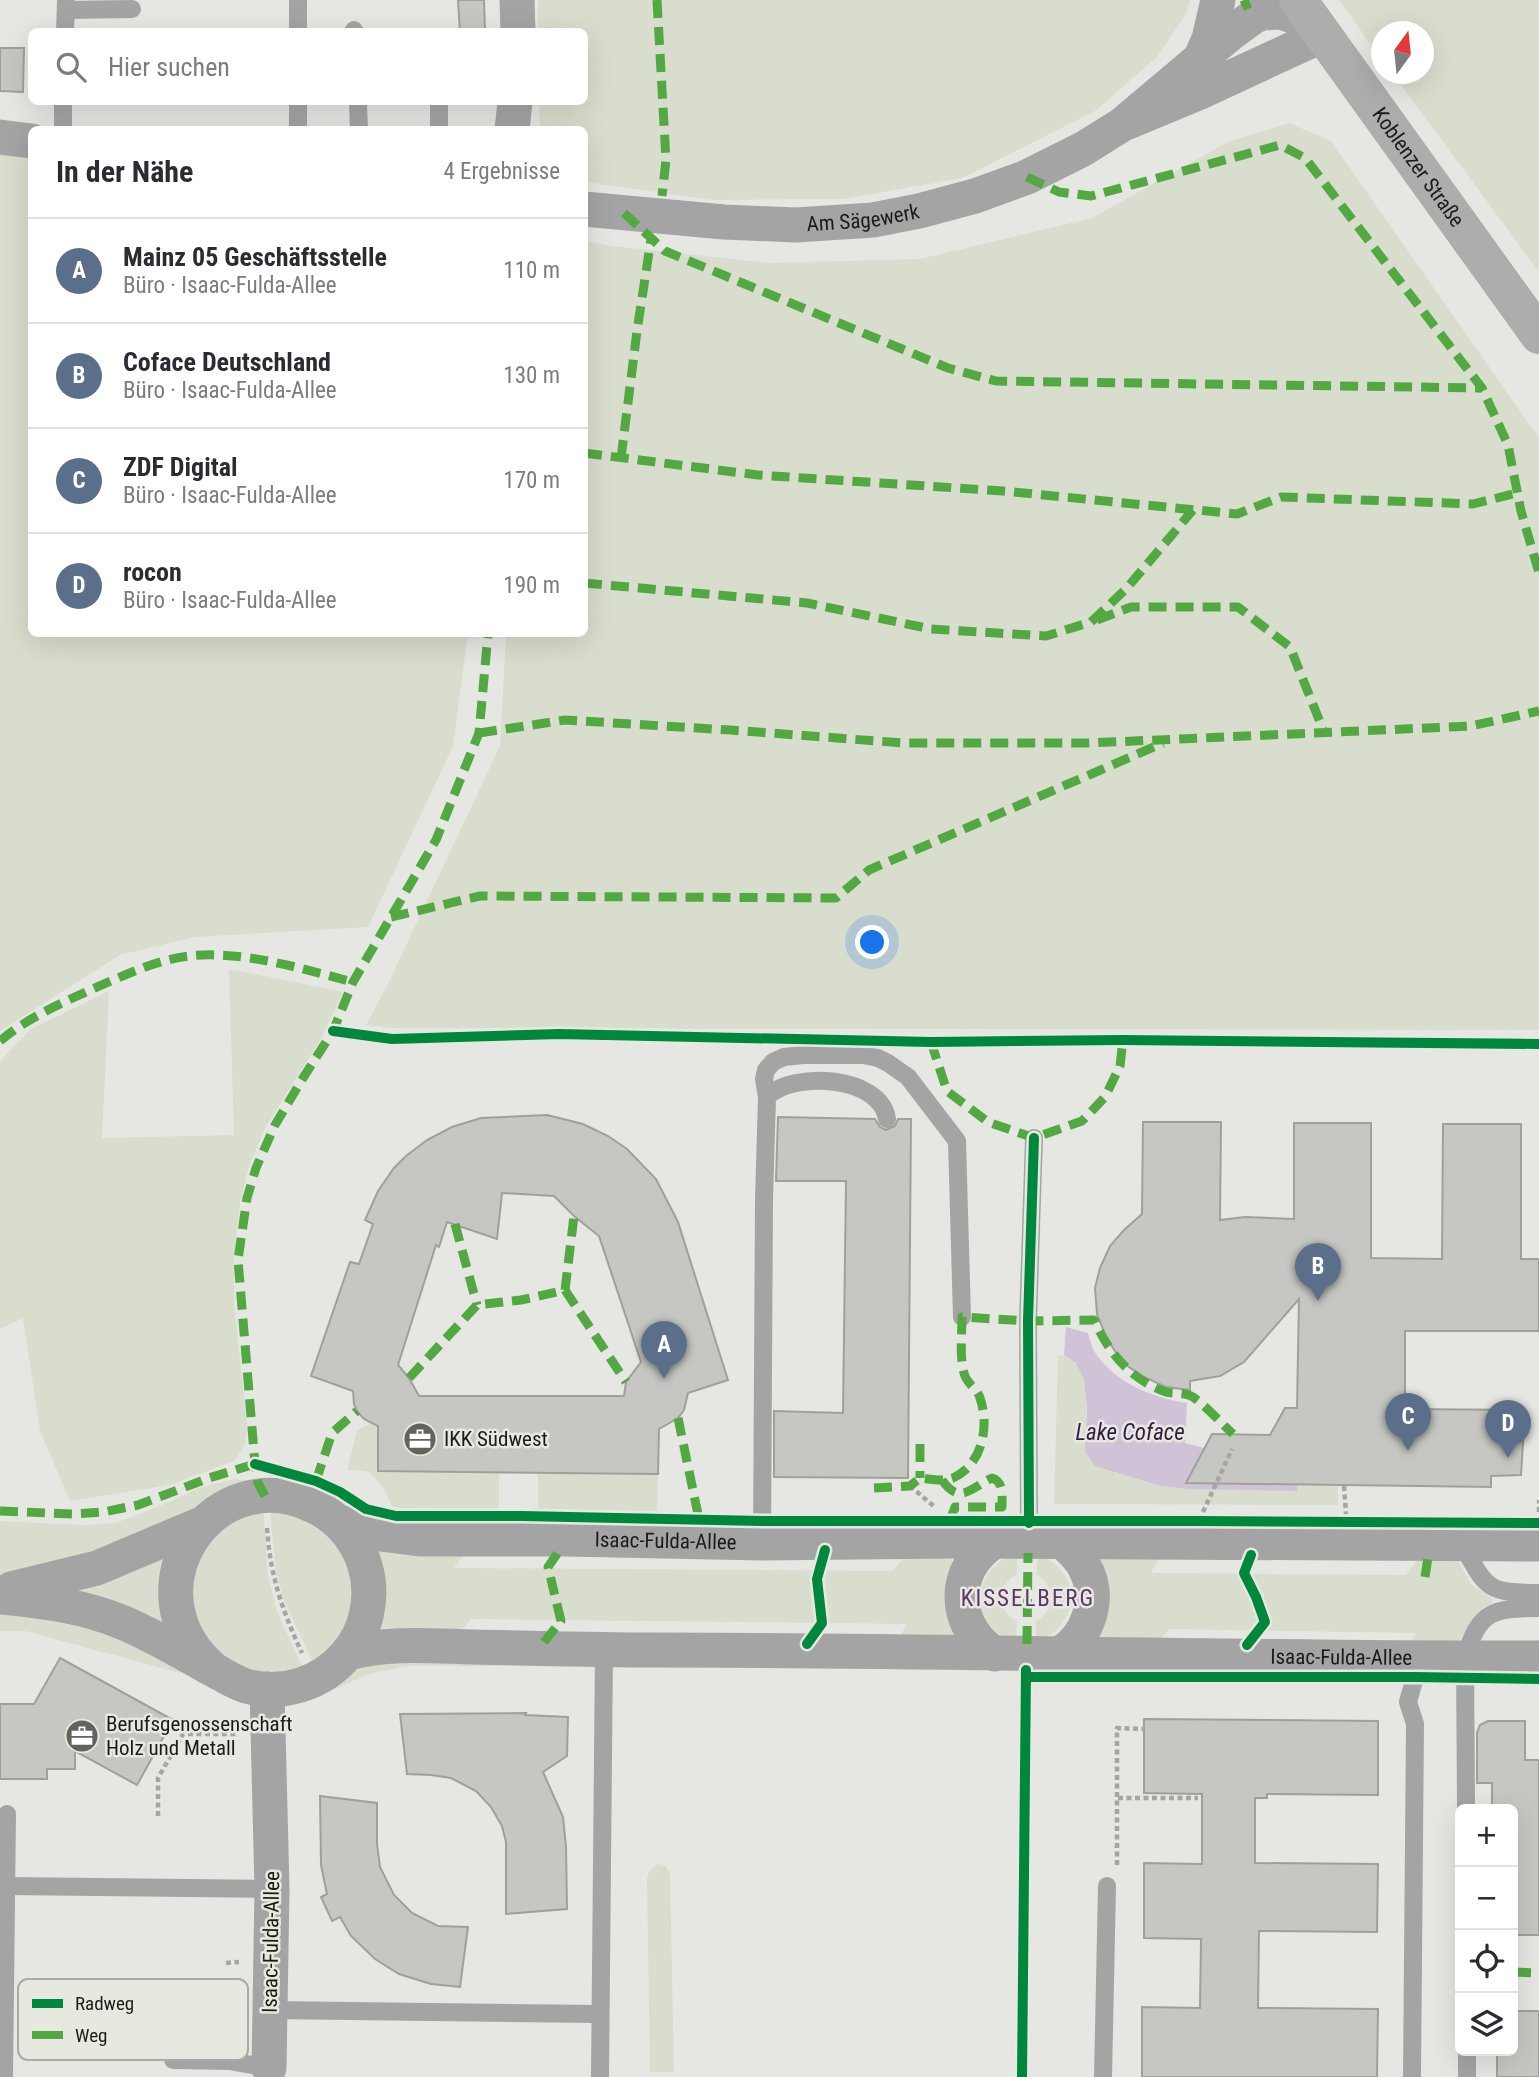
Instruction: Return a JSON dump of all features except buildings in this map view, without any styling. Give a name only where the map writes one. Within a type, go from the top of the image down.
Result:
[{"type":"main road","name":"Koblenzer Straße","points":[[1298,0],[1539,335]]},
{"type":"street","points":[[517,0],[518,28]]},
{"type":"street","points":[[1201,58],[1209,39],[1218,0]]},
{"type":"street","name":"Am Sägewerk","points":[[588,209],[736,223],[796,225],[873,220],[919,211],[975,196],[1027,177],[1083,149],[1123,124],[1231,33],[1262,13],[1273,11],[1292,15],[1304,20],[1323,35],[1123,124]]},
{"type":"street","points":[[512,126],[515,105]]},
{"type":"street","points":[[0,137],[28,140]]},
{"type":"street","name":"Isaac-Fulda-Allee","points":[[0,1591],[97,1568],[206,1522],[232,1505],[252,1498],[271,1496],[306,1502],[337,1521],[360,1552],[367,1570],[369,1589],[366,1618],[359,1636],[348,1653],[330,1671],[291,1688],[267,1689],[238,1683],[136,1629],[100,1614],[58,1603],[0,1597]]},
{"type":"street","name":"Isaac-Fulda-Allee","points":[[337,1521],[372,1533],[420,1539],[762,1543],[1062,1541],[1539,1544]]},
{"type":"street","name":"Isaac-Fulda-Allee","points":[[206,1522],[193,1536],[180,1563],[176,1602],[179,1621],[187,1639],[198,1655],[212,1668]]},
{"type":"street","points":[[995,1541],[982,1550],[972,1563],[962,1594],[965,1618],[972,1633],[982,1645],[995,1654]]},
{"type":"street","points":[[1060,1654],[1074,1644],[1084,1630],[1093,1599],[1085,1566],[1062,1541]]},
{"type":"street","name":"Isaac-Fulda-Allee","points":[[348,1653],[385,1645],[604,1650],[807,1650],[1060,1654],[1415,1668],[1465,1658],[1539,1658]]},
{"type":"street","name":"Isaac-Fulda-Allee","points":[[267,1689],[272,1889],[268,2074]]},
{"type":"lane","points":[[298,0],[298,28]]},
{"type":"lane","points":[[65,28],[66,5],[132,9]]},
{"type":"lane","points":[[63,126],[64,105]]},
{"type":"lane","points":[[298,105],[298,126]]},
{"type":"lane","points":[[358,105],[359,126]]},
{"type":"lane","points":[[439,105],[439,126]]},
{"type":"lane","points":[[762,1543],[767,1097],[764,1079],[766,1070],[773,1062],[803,1055],[863,1055],[878,1058],[908,1077],[957,1141],[962,1317]]},
{"type":"lane","points":[[767,1097],[782,1086],[794,1083],[837,1082],[865,1090],[874,1096],[886,1112],[887,1119]]},
{"type":"lane","points":[[1029,1523],[1028,1321],[1034,1138]]},
{"type":"lane","points":[[1461,1543],[1483,1580],[1493,1588],[1506,1592],[1539,1593]]},
{"type":"lane","points":[[1466,1804],[1465,1658],[1474,1633],[1491,1614],[1505,1609],[1539,1608]]},
{"type":"lane","points":[[600,2077],[604,1650]]},
{"type":"lane","points":[[1412,2077],[1415,1724],[1408,1702],[1415,1668]]},
{"type":"lane","points":[[4,2077],[7,1815]]},
{"type":"lane","points":[[1103,2077],[1112,1880]]},
{"type":"lane","points":[[6,1886],[272,1889]]},
{"type":"lane","points":[[270,2010],[600,2014]]},
{"type":"lane","points":[[1467,2056],[1467,2077]]},
{"type":"lane","points":[[173,2060],[229,2062],[268,2074]]},
{"type":"path","points":[[1207,1504],[1232,1449]]},
{"type":"path","points":[[910,1486],[940,1511]]},
{"type":"path","points":[[1344,1486],[1347,1522]]},
{"type":"path","points":[[267,1518],[272,1575],[288,1622],[304,1657]]},
{"type":"path","points":[[1112,1880],[1118,1798],[1117,1728],[1144,1729]]},
{"type":"path","points":[[158,1816],[158,1778],[183,1734],[245,1734]]},
{"type":"path","points":[[1118,1798],[1198,1798]]},
{"type":"path","points":[[226,1963],[243,1961]]},
{"type":"green space","points":[[538,0],[1190,0],[1186,14],[1157,57],[1095,111],[962,178],[843,199],[711,200],[588,182],[588,126],[540,126],[539,105],[588,105],[588,28],[538,28]]},
{"type":"green space","points":[[1339,0],[1539,0],[1539,272],[1400,84],[1434,84],[1434,21],[1371,21],[1371,45]]},
{"type":"green space","points":[[1289,123],[1331,141],[1539,438],[1539,1030],[392,1028],[366,1025],[500,746],[506,637],[588,637],[588,242],[768,263],[920,259],[1092,218],[1228,142]]},
{"type":"green space","points":[[0,154],[28,157],[28,637],[468,637],[453,746],[368,927],[194,937],[120,955],[0,1031]]},
{"type":"green space","points":[[229,969],[343,992],[321,1039],[265,1128],[249,1166],[240,1203],[234,1255],[234,1303],[247,1424],[245,1445],[234,1461],[170,1485],[70,1501],[40,1431],[23,1318],[0,1329],[0,1061],[31,1029],[109,991],[102,1138],[234,1135]]},
{"type":"green space","points":[[1058,1355],[1077,1364],[1082,1373],[1086,1397],[1085,1430],[1115,1473],[1297,1491],[1297,1485],[1338,1486],[1338,1505],[1054,1504]]},
{"type":"green space","points":[[371,1423],[378,1424],[378,1471],[499,1471],[499,1509],[392,1506],[385,1491],[373,1476],[365,1471],[347,1470],[357,1431]]},
{"type":"green space","points":[[538,1472],[658,1474],[657,1511],[538,1509]]},
{"type":"green space","points":[[235,1479],[247,1483],[198,1510],[46,1571],[0,1575],[0,1521],[86,1525],[116,1523],[198,1488]]},
{"type":"green space","points":[[263,1508],[268,1575],[277,1612],[305,1672],[291,1677],[231,1669],[186,1608],[206,1535]]},
{"type":"green space","points":[[270,1511],[319,1521],[355,1569],[349,1630],[314,1665],[283,1598],[276,1573]]},
{"type":"green space","points":[[471,1545],[454,1568],[893,1571],[911,1548],[945,1554],[952,1560],[953,1646],[896,1643],[907,1624],[471,1619],[453,1641],[400,1637],[372,1628],[370,1549]]},
{"type":"green space","points":[[169,1546],[175,1636],[55,1590]]},
{"type":"green space","points":[[1163,1550],[1151,1573],[1406,1575],[1424,1551],[1456,1557],[1471,1584],[1492,1599],[1492,1603],[1484,1607],[1457,1643],[1409,1648],[1416,1633],[1170,1629],[1153,1646],[1097,1648],[1100,1551]]},
{"type":"green space","points":[[1017,1553],[1017,1574],[1005,1584],[1002,1591],[1006,1611],[1017,1621],[1016,1642],[1000,1634],[989,1624],[981,1597],[983,1584],[990,1571],[1001,1561]]},
{"type":"green space","points":[[1038,1554],[1064,1573],[1072,1599],[1062,1624],[1036,1642],[1036,1621],[1048,1611],[1051,1604],[1047,1585],[1036,1574]]},
{"type":"green space","points":[[0,1613],[69,1618],[185,1667],[184,1674],[25,1631],[0,1631]]},
{"type":"green space","points":[[538,1657],[538,1666],[408,1666],[368,1674],[331,1691],[328,1684],[373,1662]]},
{"type":"green space","points":[[657,1864],[666,1866],[670,1874],[674,2072],[650,2072],[647,1878],[650,1870]]},
{"type":"water","name":"Lake Coface","points":[[1066,1327],[1088,1333],[1096,1354],[1125,1381],[1149,1393],[1187,1403],[1185,1443],[1204,1448],[1297,1452],[1297,1491],[1161,1486],[1095,1466],[1085,1451],[1087,1408],[1084,1379],[1076,1363],[1064,1355]]},
{"type":"marked path","points":[[657,0],[666,160],[662,196]]},
{"type":"marked path","points":[[1244,0],[1248,9]]},
{"type":"marked path","points":[[1027,177],[1059,192],[1091,196],[1280,145],[1305,158],[1482,388],[1508,445],[1521,511],[1539,573]]},
{"type":"marked path","points":[[624,213],[665,251],[948,368],[996,381],[1482,388]]},
{"type":"marked path","points":[[621,458],[651,239]]},
{"type":"marked path","points":[[588,454],[758,475],[1003,491],[1237,514],[1281,497],[1473,504],[1517,493]]},
{"type":"marked path","points":[[588,583],[807,603],[931,629],[1046,636],[1091,622],[1126,589],[1193,510]]},
{"type":"marked path","points":[[1097,620],[1131,607],[1238,607],[1290,647],[1324,732]]},
{"type":"marked path","points":[[265,1496],[258,1483],[255,1464],[238,1260],[247,1198],[256,1168],[275,1125],[333,1031],[353,982],[436,840],[479,733],[488,637]]},
{"type":"marked path","points":[[479,733],[565,720],[904,743],[1089,743],[1471,726],[1539,711]]},
{"type":"marked path","points":[[391,917],[480,896],[836,898],[869,870],[1163,743]]},
{"type":"marked path","points":[[0,1041],[31,1019],[65,1002],[138,970],[176,958],[209,955],[251,958],[353,982]]},
{"type":"marked path","points":[[931,1042],[947,1091],[988,1122],[1034,1138],[1082,1121],[1105,1097],[1120,1066],[1123,1040]]},
{"type":"marked path","points":[[409,1378],[477,1305],[521,1300],[565,1290],[574,1216]]},
{"type":"marked path","points":[[455,1224],[477,1305]]},
{"type":"marked path","points":[[565,1290],[626,1382]]},
{"type":"marked path","points":[[874,1488],[910,1486],[920,1478],[953,1478],[963,1472],[977,1455],[983,1433],[983,1409],[979,1395],[966,1379],[963,1369],[962,1317],[1028,1321],[1094,1320],[1114,1354],[1132,1373],[1153,1387],[1193,1397],[1233,1434]]},
{"type":"marked path","points":[[316,1481],[332,1433],[357,1411]]},
{"type":"marked path","points":[[678,1418],[699,1519]]},
{"type":"marked path","points":[[920,1444],[920,1478]]},
{"type":"marked path","points":[[0,1511],[72,1514],[103,1512],[138,1505],[255,1464],[261,1466]]},
{"type":"marked path","points":[[942,1480],[948,1488],[960,1493],[992,1478],[999,1483],[1002,1490],[1002,1507],[955,1507],[950,1520]]},
{"type":"marked path","points":[[544,1642],[561,1621],[548,1567],[559,1551]]},
{"type":"marked path","points":[[1425,1577],[1429,1551]]},
{"type":"marked path","points":[[1027,1644],[1028,1553]]},
{"type":"marked path","points":[[1518,1972],[1539,1973]]},
{"type":"cycle path","points":[[333,1031],[392,1039],[559,1034],[931,1042],[1123,1040],[1539,1044]]},
{"type":"cycle path","points":[[1029,1523],[1028,1321],[1034,1138]]},
{"type":"cycle path","points":[[255,1464],[316,1481],[340,1492],[366,1509],[396,1516],[762,1521],[1539,1523]]},
{"type":"cycle path","points":[[807,1644],[822,1623],[817,1579],[825,1550]]},
{"type":"cycle path","points":[[1247,1645],[1265,1622],[1244,1573],[1251,1555]]},
{"type":"cycle path","points":[[1022,2077],[1026,1670]]},
{"type":"cycle path","points":[[1026,1677],[1539,1679]]},
{"type":"place","name":"Coface Deutschland","points":[[1318,1301]]},
{"type":"place","name":"Mainz 05 Geschäftsstelle","points":[[664,1379]]},
{"type":"place","name":"IKK Südwest","points":[[420,1439]]},
{"type":"place","name":"ZDF Digital","points":[[1408,1451]]},
{"type":"place","name":"rocon","points":[[1508,1458]]},
{"type":"place","name":"Berufsgenossenschaft Holz und Metall","points":[[82,1736]]},
{"type":"district","name":"KISSELBERG","points":[[1028,1598]]}]
